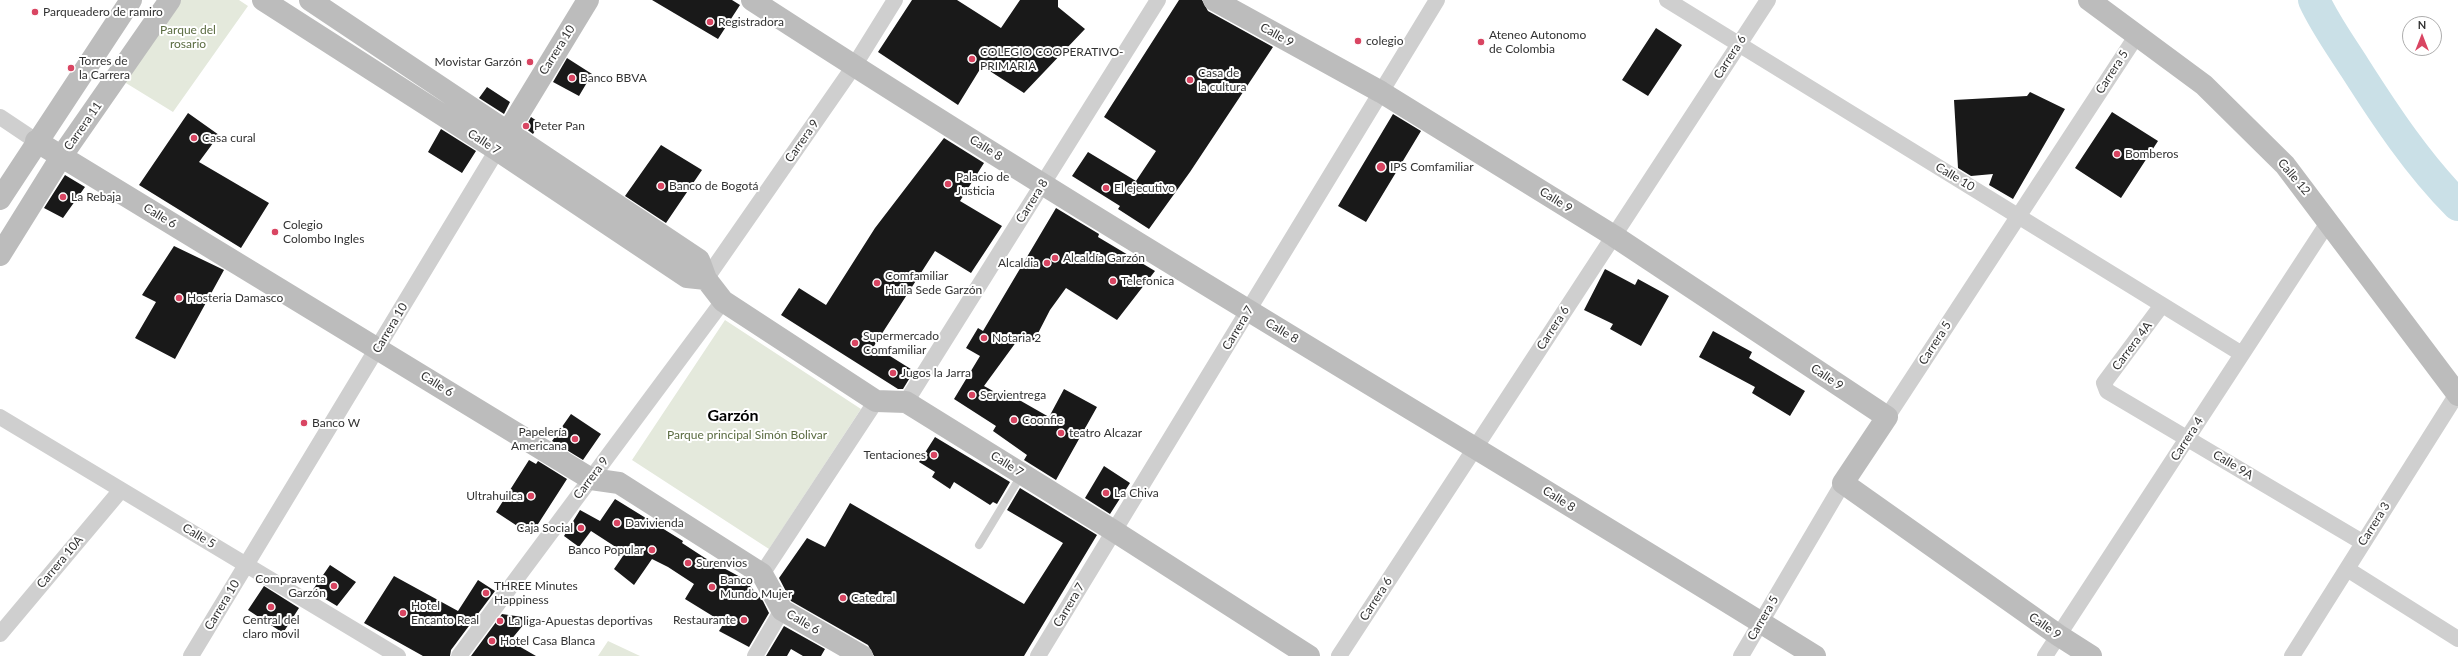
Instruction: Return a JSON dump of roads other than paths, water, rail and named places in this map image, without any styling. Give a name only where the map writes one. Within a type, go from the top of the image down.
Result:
[{"type":"main road","points":[[0,199],[36,141],[131,0]]},
{"type":"main road","name":"Carrera 11","points":[[0,255],[61,157],[170,0]]},
{"type":"main road","name":"Calle 7","points":[[263,0],[502,141]]},
{"type":"main road","name":"Calle 7","points":[[310,0],[687,277],[706,279]]},
{"type":"main road","name":"Carrera 10","points":[[502,141],[588,0]]},
{"type":"main road","name":"Calle 8","points":[[752,0],[854,66],[1248,311],[1475,447],[1814,656]]},
{"type":"main road","name":"Calle 9","points":[[1214,0],[1381,92],[1614,236],[1886,417]]},
{"type":"main road","name":"Calle 12","points":[[2089,0],[2204,85],[2285,165],[2329,221],[2458,394]]},
{"type":"main road","name":"Calle 6","points":[[36,141],[591,479],[619,483],[762,574],[782,610],[862,656]]},
{"type":"main road","points":[[706,279],[723,301],[876,401]]},
{"type":"main road","name":"Calle 7","points":[[876,401],[906,402],[1114,531],[1309,656]]},
{"type":"main road","name":"Carrera 5","points":[[1843,483],[1886,417]]},
{"type":"main road","name":"Calle 9","points":[[1843,483],[2058,636],[2091,656]]},
{"type":"street","name":"Carrera 9","points":[[706,279],[854,66],[895,0]]},
{"type":"street","name":"Carrera 8","points":[[906,402],[1158,0]]},
{"type":"street","name":"Carrera 7","points":[[1038,656],[1437,0]]},
{"type":"street","name":"Calle 10","points":[[1667,0],[2242,354]]},
{"type":"street","name":"Carrera 6","points":[[1339,656],[1768,0]]},
{"type":"street","name":"Carrera 5","points":[[1886,417],[2136,35]]},
{"type":"street","name":"Calle 6","points":[[0,117],[36,141]]},
{"type":"street","name":"Carrera 10","points":[[192,656],[502,141]]},
{"type":"street","name":"Carrera 4","points":[[2045,656],[2329,221]]},
{"type":"street","name":"Carrera 9","points":[[459,656],[723,301]]},
{"type":"street","name":"Carrera 4A","points":[[2104,388],[2104,383],[2162,305]]},
{"type":"street","name":"Calle 9A","points":[[2104,388],[2362,542]]},
{"type":"street","name":"Carrera 3","points":[[2292,656],[2347,569],[2362,542],[2458,394]]},
{"type":"street","points":[[762,574],[876,401]]},
{"type":"street","name":"Calle 5","points":[[0,417],[398,656]]},
{"type":"street","name":"Carrera 5","points":[[1741,656],[1843,483]]},
{"type":"street","name":"Carrera 10A","points":[[0,634],[121,490]]},
{"type":"street","points":[[2347,569],[2458,640]]},
{"type":"street","points":[[754,656],[782,610]]},
{"type":"lane","points":[[979,545],[1022,474]]},
{"type":"waterway","points":[[2314,0],[2333,35],[2390,121],[2429,173],[2458,205]]},
{"type":"place","name":"Parqueadero de ramiro","points":[[35,12]]},
{"type":"place","name":"Registradora","points":[[710,22]]},
{"type":"place","name":"colegio","points":[[1358,41]]},
{"type":"place","name":"Ateneo Autonomo de Colombia","points":[[1481,42]]},
{"type":"place","name":"COLEGIO COOPERATIVO- PRIMARIA","points":[[972,59]]},
{"type":"place","name":"Movistar Garzón","points":[[530,62]]},
{"type":"place","name":"Torres de la Carrera","points":[[71,68]]},
{"type":"place","name":"Banco BBVA","points":[[572,78]]},
{"type":"place","name":"Casa de la cultura","points":[[1190,80]]},
{"type":"place","name":"Peter Pan","points":[[526,126]]},
{"type":"place","name":"Casa cural","points":[[194,138]]},
{"type":"place","name":"Bomberos","points":[[2117,154]]},
{"type":"place","name":"IPS Comfamiliar","points":[[1381,167]]},
{"type":"place","name":"Palacio de Justicia","points":[[948,184]]},
{"type":"place","name":"Banco de Bogotá","points":[[661,186]]},
{"type":"place","name":"El ejecutivo","points":[[1106,188]]},
{"type":"place","name":"La Rebaja","points":[[63,197]]},
{"type":"place","name":"Colegio Colombo Ingles","points":[[275,232]]},
{"type":"place","name":"Alcaldía Garzón","points":[[1055,258]]},
{"type":"place","name":"Alcaldia","points":[[1047,263]]},
{"type":"place","name":"Telefonica","points":[[1113,281]]},
{"type":"place","name":"Comfamiliar Huila Sede Garzón","points":[[877,283]]},
{"type":"place","name":"Hosteria Damasco","points":[[179,298]]},
{"type":"place","name":"Notaria 2","points":[[984,338]]},
{"type":"place","name":"Supermercado Comfamiliar","points":[[855,343]]},
{"type":"place","name":"Jugos la Jarra","points":[[893,373]]},
{"type":"place","name":"Servientrega","points":[[972,395]]},
{"type":"place","name":"Coonfie","points":[[1014,420]]},
{"type":"place","name":"Banco W","points":[[304,423]]},
{"type":"place","name":"teatro Alcazar","points":[[1061,433]]},
{"type":"place","name":"Papelería Americana","points":[[575,439]]},
{"type":"place","name":"Tentaciones","points":[[934,455]]},
{"type":"place","name":"La Chiva","points":[[1106,493]]},
{"type":"place","name":"Ultrahuilca","points":[[531,496]]},
{"type":"place","name":"Davivienda","points":[[617,523]]},
{"type":"place","name":"Caja Social","points":[[581,528]]},
{"type":"place","name":"Banco Popular","points":[[652,550]]},
{"type":"place","name":"Surenvios","points":[[688,563]]},
{"type":"place","name":"Compraventa Garzón","points":[[334,586]]},
{"type":"place","name":"Banco Mundo Mujer","points":[[712,587]]},
{"type":"place","name":"THREE Minutes Happiness","points":[[486,593]]},
{"type":"place","name":"Catedral","points":[[843,598]]},
{"type":"place","name":"Central del claro movil","points":[[271,607]]},
{"type":"place","name":"Hotel Encanto Real","points":[[403,613]]},
{"type":"place","name":"Restaurante","points":[[744,620]]},
{"type":"place","name":"La liga-Apuestas deportivas","points":[[500,621]]},
{"type":"place","name":"Hotel Casa Blanca","points":[[492,641]]},
{"type":"district","name":"Garzón","points":[[733,416]]},
{"type":"park label","name":"Parque del rosario","points":[[188,37]]},
{"type":"park label","name":"Parque principal Simón Bolivar","points":[[747,435]]}]
